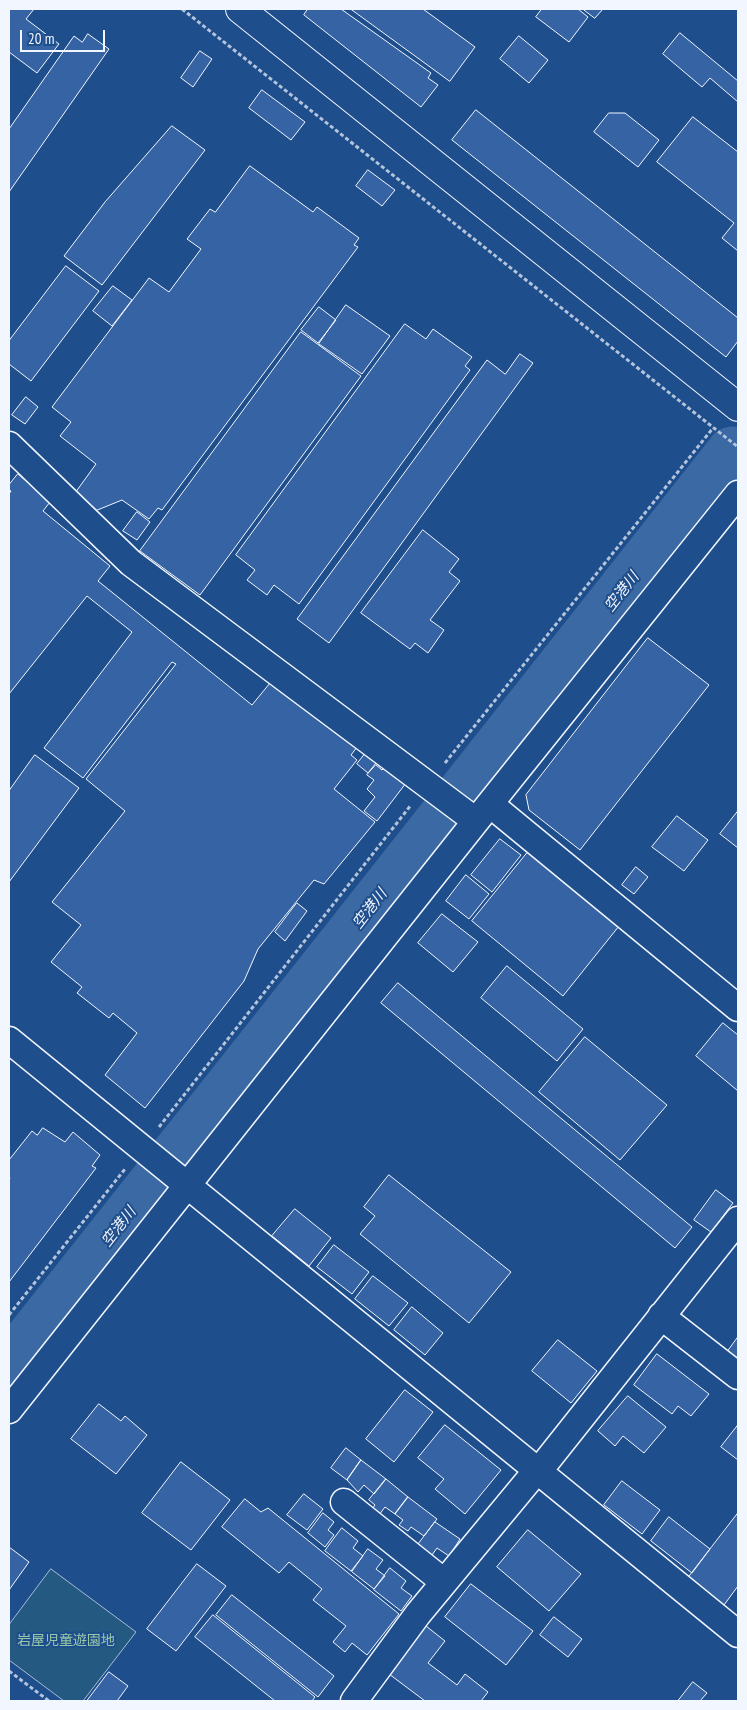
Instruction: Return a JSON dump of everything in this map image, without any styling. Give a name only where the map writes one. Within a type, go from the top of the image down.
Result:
[{"type":"street","points":[[240,9],[738,407]]},
{"type":"street","points":[[9,445],[131,563],[429,786],[477,813],[738,1008]]},
{"type":"street","points":[[9,1410],[182,1181],[477,813],[738,494]]},
{"type":"street","points":[[9,1040],[538,1469],[738,1634]]},
{"type":"street","points":[[354,1701],[418,1614],[538,1469],[546,1462],[738,1220]]},
{"type":"street","points":[[662,1316],[738,1376]]},
{"type":"street","points":[[344,1502],[444,1582]]},
{"type":"path","points":[[182,9],[738,447]]},
{"type":"path","points":[[9,1315],[144,1150],[429,786],[714,428]]},
{"type":"path","points":[[9,1671],[49,1701]]},
{"type":"green space","name":"岩屋児童遊園地","points":[[51,1569],[136,1632],[83,1701],[64,1701],[9,1660],[9,1625]]},
{"type":"building","points":[[9,9],[34,9],[26,19],[59,44],[37,73],[9,52]]},
{"type":"building","points":[[308,9],[341,9],[431,73],[428,78],[438,85],[421,107],[304,15]]},
{"type":"building","points":[[351,9],[423,9],[475,47],[450,81]]},
{"type":"building","points":[[542,9],[578,9],[588,17],[569,42],[536,17]]},
{"type":"building","points":[[583,9],[603,9],[595,18]]},
{"type":"building","points":[[680,33],[738,81],[738,102],[710,78],[702,87],[663,54]]},
{"type":"building","points":[[88,34],[109,49],[9,192],[9,129],[74,36],[82,42]]},
{"type":"building","points":[[519,36],[548,60],[529,83],[500,59]]},
{"type":"building","points":[[200,51],[212,59],[193,87],[181,78]]},
{"type":"building","points":[[262,90],[305,122],[291,140],[249,108]]},
{"type":"building","points":[[476,110],[738,318],[738,341],[726,357],[452,140]]},
{"type":"building","points":[[609,113],[625,113],[659,140],[638,167],[594,132]]},
{"type":"building","points":[[693,117],[738,152],[738,251],[722,238],[734,223],[657,162]]},
{"type":"building","points":[[172,126],[205,150],[102,285],[64,256],[105,202]]},
{"type":"building","points":[[250,166],[313,212],[317,207],[359,238],[354,245],[358,247],[162,510],[158,508],[149,519],[122,500],[95,511],[75,493],[96,464],[60,436],[71,422],[52,407],[149,278],[169,292],[201,249],[187,239],[210,209],[215,212]]},
{"type":"building","points":[[368,170],[395,190],[382,206],[356,186]]},
{"type":"building","points":[[66,266],[99,291],[31,381],[9,364],[9,341]]},
{"type":"building","points":[[113,286],[132,300],[112,326],[93,311]]},
{"type":"building","points":[[346,305],[390,336],[362,374],[319,344]]},
{"type":"building","points":[[319,307],[336,320],[318,343],[301,330]]},
{"type":"building","points":[[405,324],[426,339],[433,329],[472,357],[465,366],[470,370],[299,604],[274,585],[267,595],[247,580],[255,570],[236,555]]},
{"type":"building","points":[[301,332],[361,376],[200,595],[140,551]]},
{"type":"building","points":[[520,354],[533,363],[329,643],[297,619],[487,360],[505,374]]},
{"type":"building","points":[[26,397],[38,407],[25,424],[12,415]]},
{"type":"building","points":[[18,474],[50,502],[43,511],[110,566],[98,581],[252,705],[270,683],[357,747],[351,755],[357,760],[334,789],[375,822],[324,884],[314,880],[258,949],[244,981],[145,1108],[105,1075],[137,1033],[113,1013],[109,1018],[77,993],[82,987],[51,962],[81,925],[52,902],[125,811],[86,779],[176,664],[172,662],[83,778],[44,748],[132,632],[87,596],[9,694],[9,494],[11,491],[9,490],[9,485]]},
{"type":"building","points":[[137,512],[150,522],[137,540],[123,531]]},
{"type":"building","points":[[423,530],[459,559],[449,572],[460,581],[430,620],[444,630],[428,653],[415,643],[410,649],[361,613]]},
{"type":"building","points":[[648,638],[709,685],[580,850],[529,810],[526,795]]},
{"type":"building","points":[[365,754],[376,763],[368,773],[357,764]]},
{"type":"building","points":[[35,755],[79,788],[9,882],[9,791]]},
{"type":"building","points":[[376,765],[382,770],[385,767],[406,783],[377,821],[364,811],[375,797],[367,789],[374,780],[367,775]]},
{"type":"building","points":[[738,811],[738,848],[720,834]]},
{"type":"building","points":[[677,816],[708,840],[684,871],[652,847]]},
{"type":"building","points":[[500,839],[521,855],[492,892],[471,875]]},
{"type":"building","points":[[528,852],[619,926],[563,996],[472,921]]},
{"type":"building","points":[[636,867],[648,877],[634,894],[622,885]]},
{"type":"building","points":[[466,875],[489,894],[469,919],[446,901]]},
{"type":"building","points":[[297,903],[307,911],[285,941],[275,932]]},
{"type":"building","points":[[442,914],[478,942],[453,972],[418,943]]},
{"type":"building","points":[[507,966],[583,1029],[557,1061],[481,998]]},
{"type":"building","points":[[398,983],[692,1227],[675,1248],[381,1003]]},
{"type":"building","points":[[723,1023],[738,1035],[738,1091],[696,1056]]},
{"type":"building","points":[[585,1037],[667,1105],[620,1160],[539,1092]]},
{"type":"building","points":[[43,1128],[65,1142],[73,1132],[100,1155],[92,1166],[96,1168],[9,1282],[9,1160],[32,1131],[37,1135]]},
{"type":"building","points":[[389,1175],[511,1272],[469,1323],[360,1234],[375,1216],[364,1207]]},
{"type":"building","points":[[716,1190],[733,1203],[711,1232],[694,1220]]},
{"type":"building","points":[[295,1209],[331,1238],[309,1266],[272,1236]]},
{"type":"building","points":[[334,1245],[369,1272],[352,1294],[317,1267]]},
{"type":"building","points":[[373,1276],[408,1303],[389,1326],[355,1299]]},
{"type":"building","points":[[412,1307],[443,1333],[425,1355],[394,1330]]},
{"type":"building","points":[[738,1337],[738,1359],[728,1351]]},
{"type":"building","points":[[558,1340],[597,1371],[571,1403],[532,1371]]},
{"type":"building","points":[[657,1354],[709,1394],[691,1416],[678,1406],[672,1414],[634,1385]]},
{"type":"building","points":[[405,1390],[433,1412],[394,1462],[366,1439]]},
{"type":"building","points":[[628,1396],[666,1427],[644,1453],[623,1436],[615,1446],[598,1431]]},
{"type":"building","points":[[99,1404],[121,1421],[125,1416],[147,1435],[116,1474],[71,1439]]},
{"type":"building","points":[[445,1425],[501,1470],[465,1514],[435,1489],[444,1479],[418,1458]]},
{"type":"building","points":[[738,1425],[738,1460],[721,1447]]},
{"type":"building","points":[[346,1448],[361,1460],[347,1480],[331,1468]]},
{"type":"building","points":[[361,1460],[386,1479],[374,1494],[364,1485],[358,1492],[347,1480]]},
{"type":"building","points":[[181,1462],[230,1500],[191,1550],[142,1513]]},
{"type":"building","points":[[386,1479],[408,1497],[395,1514],[385,1507],[379,1515],[372,1509],[375,1505],[369,1500]]},
{"type":"building","points":[[622,1481],[660,1510],[642,1534],[604,1505]]},
{"type":"building","points":[[304,1494],[323,1509],[307,1530],[287,1515]]},
{"type":"building","points":[[408,1497],[437,1519],[424,1536],[411,1527],[408,1531],[399,1525],[403,1520],[395,1514]]},
{"type":"building","points":[[245,1499],[261,1512],[268,1508],[399,1614],[367,1655],[352,1643],[345,1652],[333,1642],[346,1626],[313,1600],[322,1589],[289,1562],[279,1573],[222,1527]]},
{"type":"building","points":[[323,1513],[334,1522],[328,1530],[334,1535],[325,1547],[308,1533]]},
{"type":"building","points":[[738,1513],[738,1586],[724,1605],[688,1578]]},
{"type":"building","points":[[669,1517],[710,1549],[692,1573],[651,1541]]},
{"type":"building","points":[[435,1522],[460,1539],[449,1556],[437,1548],[432,1555],[417,1546]]},
{"type":"building","points":[[342,1528],[358,1541],[353,1548],[363,1556],[351,1571],[325,1551]]},
{"type":"building","points":[[528,1530],[581,1574],[549,1611],[497,1567]]},
{"type":"building","points":[[9,1547],[29,1562],[9,1590]]},
{"type":"building","points":[[368,1549],[383,1560],[376,1569],[385,1576],[374,1589],[352,1572]]},
{"type":"building","points":[[197,1564],[226,1586],[176,1651],[147,1629]]},
{"type":"building","points":[[390,1568],[406,1581],[401,1588],[412,1596],[401,1611],[374,1590]]},
{"type":"building","points":[[471,1584],[533,1631],[506,1665],[445,1617]]},
{"type":"building","points":[[232,1595],[334,1676],[318,1697],[216,1615]]},
{"type":"building","points":[[213,1615],[315,1697],[312,1701],[275,1701],[195,1637]]},
{"type":"building","points":[[554,1617],[582,1639],[568,1657],[540,1635]]},
{"type":"building","points":[[426,1626],[445,1641],[428,1663],[457,1685],[465,1674],[488,1692],[481,1701],[425,1701],[389,1674]]},
{"type":"building","points":[[109,1672],[128,1686],[117,1701],[87,1701]]},
{"type":"building","points":[[693,1682],[707,1693],[700,1701],[678,1701]]},
{"type":"waterway","name":"空港川","points":[[9,1366],[732,452]]}]
